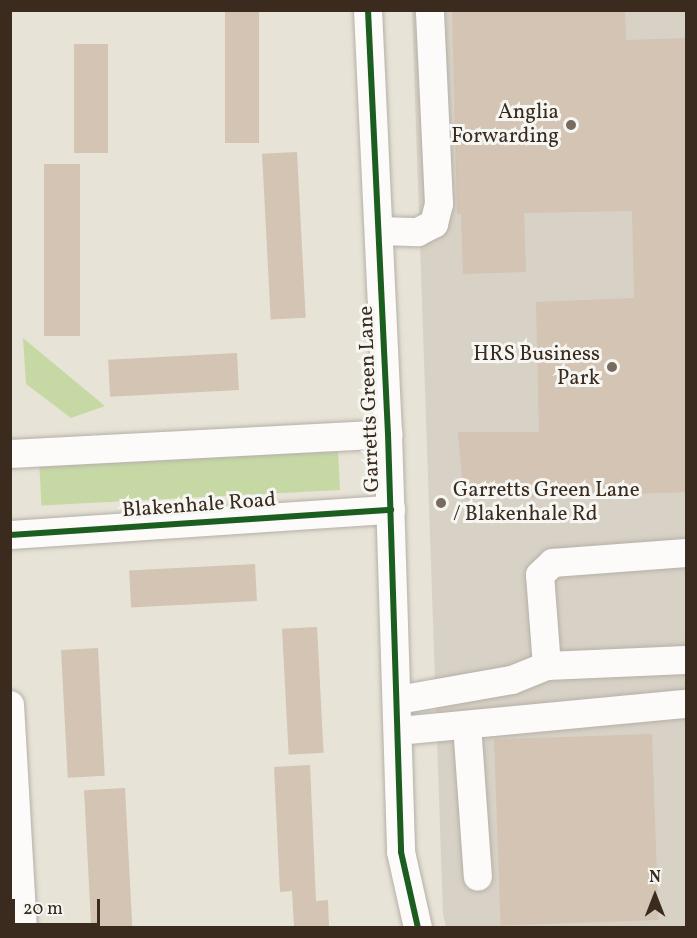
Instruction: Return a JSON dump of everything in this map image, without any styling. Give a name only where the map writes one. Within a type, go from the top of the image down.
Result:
[{"type":"street","name":"Garretts Green Lane","points":[[369,10],[391,510],[401,852],[418,927]]},
{"type":"street","points":[[380,231],[417,232],[434,224],[439,204],[430,10]]},
{"type":"street","points":[[10,454],[388,434]]},
{"type":"street","name":"Blakenhale Road","points":[[10,535],[391,510]]},
{"type":"street","points":[[547,666],[540,574],[553,563],[687,553]]},
{"type":"street","points":[[398,700],[512,680],[547,666],[687,660]]},
{"type":"street","points":[[398,731],[687,704]]},
{"type":"street","points":[[10,705],[23,927]]},
{"type":"street","points":[[467,725],[478,877]]},
{"type":"shaded area","points":[[412,11],[686,11],[686,927],[446,927],[443,914]]},
{"type":"green space","points":[[23,338],[105,406],[71,418],[26,384]]},
{"type":"green space","points":[[338,451],[340,490],[41,506],[39,467]]},
{"type":"building","points":[[225,10],[259,10],[259,143],[225,143]]},
{"type":"building","points":[[452,10],[625,10],[626,40],[687,38],[687,492],[464,500],[458,432],[539,432],[536,302],[634,298],[632,211],[524,213],[526,272],[463,274],[461,214],[457,214]]},
{"type":"building","points":[[74,44],[108,44],[108,153],[74,153]]},
{"type":"building","points":[[297,152],[306,318],[271,320],[262,154]]},
{"type":"building","points":[[44,164],[80,164],[80,336],[44,336]]},
{"type":"building","points":[[237,353],[239,390],[110,397],[108,360]]},
{"type":"building","points":[[255,564],[257,601],[131,608],[129,571]]},
{"type":"building","points":[[317,627],[324,753],[289,755],[282,629]]},
{"type":"building","points":[[98,648],[105,776],[68,778],[61,650]]},
{"type":"building","points":[[652,734],[658,920],[501,925],[494,740]]},
{"type":"building","points":[[310,765],[316,901],[328,900],[329,927],[294,927],[292,891],[280,892],[274,767]]},
{"type":"building","points":[[125,788],[132,927],[91,928],[84,790]]},
{"type":"cycle path","points":[[368,10],[388,434],[401,852],[418,928]]},
{"type":"cycle path","points":[[10,535],[391,510]]},
{"type":"place","name":"Anglia Forwarding","points":[[571,125]]},
{"type":"place","name":"HRS Business Park","points":[[612,367]]},
{"type":"place","name":"Garretts Green Lane / Blakenhale Rd","points":[[441,503]]}]
